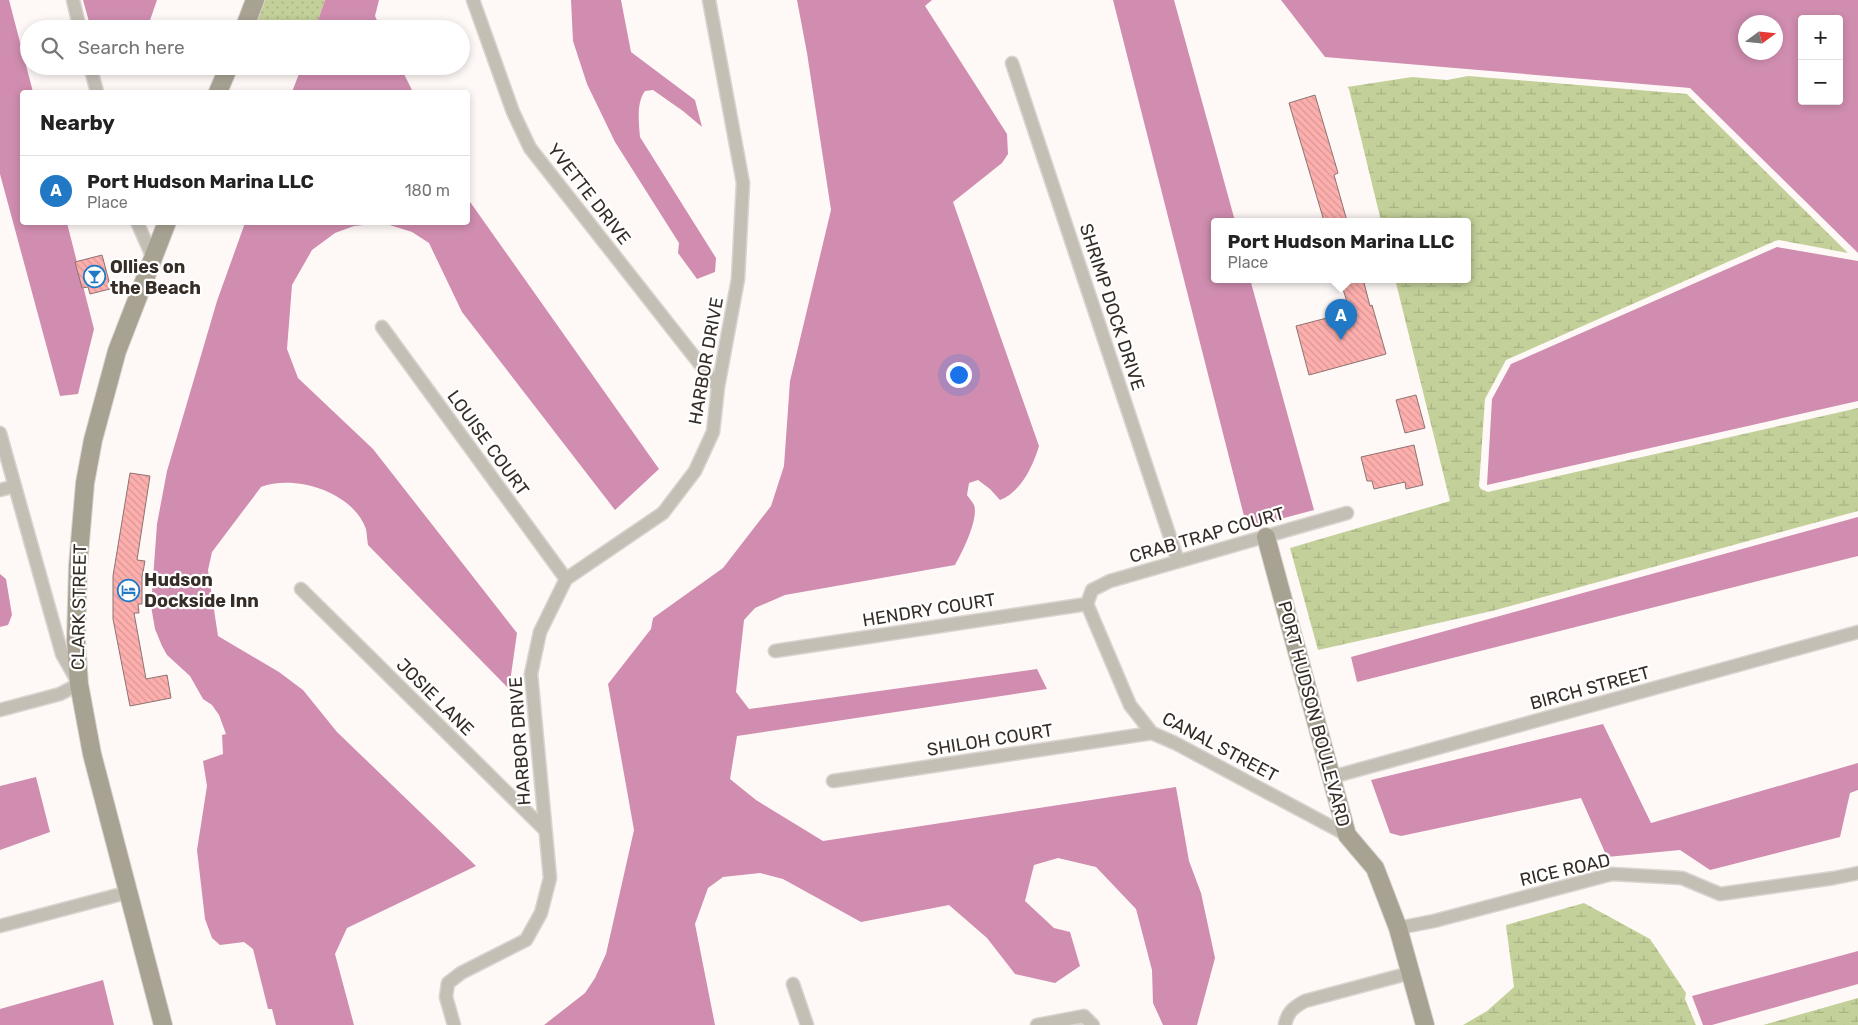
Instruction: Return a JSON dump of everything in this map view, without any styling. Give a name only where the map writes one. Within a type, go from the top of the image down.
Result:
[{"type":"street","points":[[73,0],[78,20]]},
{"type":"street","points":[[247,20],[255,0]]},
{"type":"street","name":"YVETTE DRIVE","points":[[473,0],[513,112],[530,148],[718,387]]},
{"type":"street","name":"HARBOR DRIVE","points":[[454,1025],[446,996],[448,983],[462,973],[526,940],[541,913],[550,878],[531,674],[540,632],[566,579],[664,513],[695,470],[713,432],[718,387],[738,279],[743,183],[709,0]]},
{"type":"street","name":"SHRIMP DOCK DRIVE","points":[[1012,63],[1178,561]]},
{"type":"street","points":[[93,75],[97,90]]},
{"type":"street","points":[[219,90],[225,75]]},
{"type":"street","points":[[138,225],[153,258]]},
{"type":"street","name":"CLARK STREET","points":[[164,1025],[92,754],[79,684],[76,640],[78,566],[85,483],[93,440],[118,351],[166,225]]},
{"type":"street","name":"LOUISE COURT","points":[[382,327],[566,579]]},
{"type":"street","points":[[0,433],[62,654],[79,684],[60,694],[0,710]]},
{"type":"street","points":[[0,490],[15,486]]},
{"type":"street","name":"CRAB TRAP COURT","points":[[1087,604],[1092,590],[1110,581],[1347,513]]},
{"type":"street","name":"PORT HUDSON BOULEVARD","points":[[1266,537],[1347,835],[1375,868],[1398,928],[1425,1025]]},
{"type":"street","name":"JOSIE LANE","points":[[301,589],[544,829]]},
{"type":"street","name":"HENDRY COURT","points":[[776,651],[1087,604]]},
{"type":"street","name":"CANAL STREET","points":[[1087,604],[1130,705],[1152,733],[1175,743],[1347,835]]},
{"type":"street","name":"BIRCH STREET","points":[[1332,777],[1858,632]]},
{"type":"street","name":"SHILOH COURT","points":[[833,781],[1152,733]]},
{"type":"street","name":"RICE ROAD","points":[[1398,928],[1444,918],[1612,874],[1682,878],[1720,894],[1858,873]]},
{"type":"street","points":[[0,926],[129,892]]},
{"type":"street","points":[[1285,1025],[1286,1018],[1293,1008],[1305,1000],[1410,972]]},
{"type":"street","points":[[794,984],[807,1025]]},
{"type":"street","points":[[1037,1025],[1088,1021]]},
{"type":"green space","points":[[262,0],[325,0],[318,20],[254,20]]},
{"type":"green space","points":[[1468,76],[1687,94],[1848,253],[1779,240],[1775,241],[1506,360],[1485,399],[1479,486],[1481,489],[1488,492],[1858,408],[1858,511],[1492,611],[1318,650],[1290,548],[1450,501],[1396,283],[1471,283],[1471,218],[1380,218],[1347,87],[1412,77],[1447,80]]},
{"type":"green space","points":[[1584,903],[1650,939],[1686,993],[1685,999],[1696,1025],[1463,1025],[1487,1011],[1514,987],[1506,925]]},
{"type":"green space","points":[[1858,998],[1858,1025],[1763,1025]]},
{"type":"shaded area","points":[[0,0],[9,0],[20,42],[20,75],[29,75],[32,90],[20,90],[20,225],[68,225],[94,329],[78,394],[60,396],[0,174]]},
{"type":"shaded area","points":[[83,0],[157,0],[150,20],[89,20]]},
{"type":"shaded area","points":[[325,0],[379,0],[375,16],[377,20],[318,20]]},
{"type":"shaded area","points":[[571,0],[621,0],[631,52],[695,100],[702,127],[653,90],[645,91],[639,107],[640,137],[716,258],[715,272],[697,279],[678,253],[679,243],[615,142],[587,84],[573,41]]},
{"type":"shaded area","points":[[797,0],[932,0],[925,6],[1007,134],[1008,154],[1002,163],[953,202],[1039,446],[1033,462],[1020,485],[1000,500],[978,480],[969,483],[967,495],[974,505],[974,519],[962,553],[955,565],[785,595],[755,608],[744,620],[736,692],[749,709],[1037,669],[1047,689],[737,736],[730,779],[756,800],[823,841],[1176,787],[1189,861],[1201,893],[1215,958],[1197,1025],[1163,1025],[1153,1003],[1152,970],[1136,909],[1096,867],[1058,858],[1034,865],[1025,901],[1054,928],[1070,932],[1080,966],[1055,983],[1015,974],[987,938],[949,905],[861,922],[783,879],[760,873],[723,877],[708,888],[695,924],[715,1025],[544,1025],[585,993],[595,978],[606,954],[634,830],[608,684],[651,629],[653,618],[723,568],[771,506],[784,466],[790,381],[831,210]]},
{"type":"shaded area","points":[[1113,0],[1174,0],[1234,218],[1211,218],[1211,283],[1251,283],[1314,510],[1247,528]]},
{"type":"shaded area","points":[[1281,0],[1858,0],[1858,253],[1690,88],[1325,57]]},
{"type":"shaded area","points":[[299,75],[404,75],[412,90],[293,90]]},
{"type":"shaded area","points":[[470,202],[659,469],[615,510],[462,312],[429,243],[412,232],[389,225],[470,225]]},
{"type":"shaded area","points":[[244,225],[364,225],[354,226],[335,233],[312,250],[292,285],[287,349],[298,378],[373,449],[517,633],[509,689],[368,545],[366,529],[359,516],[349,505],[321,489],[306,485],[290,483],[261,487],[212,552],[208,570],[218,636],[279,672],[303,690],[337,732],[476,866],[347,928],[335,954],[354,1025],[276,1025],[272,1009],[268,1009],[253,949],[244,942],[220,945],[212,938],[205,919],[197,850],[207,786],[203,761],[223,754],[222,735],[226,734],[219,715],[212,705],[203,699],[190,676],[167,655],[155,629],[151,606],[157,524],[167,471],[217,301]]},
{"type":"shaded area","points":[[1777,247],[1858,261],[1858,401],[1487,485],[1492,399],[1511,364]]},
{"type":"shaded area","points":[[1858,517],[1858,556],[1357,682],[1351,657]]},
{"type":"shaded area","points":[[0,574],[6,579],[12,615],[8,625],[0,627]]},
{"type":"shaded area","points":[[1603,724],[1651,823],[1858,763],[1858,790],[1850,793],[1840,837],[1710,870],[1680,850],[1607,857],[1581,798],[1401,836],[1390,833],[1371,780]]},
{"type":"shaded area","points":[[36,777],[50,832],[0,850],[0,786]]},
{"type":"shaded area","points":[[1858,951],[1858,984],[1712,1025],[1703,1025],[1692,996]]},
{"type":"shaded area","points":[[103,980],[114,1025],[0,1025],[0,1009]]},
{"type":"building","points":[[1315,95],[1338,173],[1334,175],[1346,218],[1323,218],[1289,103]]},
{"type":"building","name":"Ollies on the Beach","points":[[102,255],[110,289],[90,294],[88,287],[82,288],[75,262]]},
{"type":"building","points":[[1341,283],[1364,283],[1386,354],[1309,375],[1296,326],[1350,312]]},
{"type":"building","points":[[1416,395],[1425,428],[1405,433],[1396,400]]},
{"type":"building","points":[[1414,445],[1423,485],[1406,489],[1405,482],[1374,489],[1372,481],[1367,481],[1361,457]]},
{"type":"building","name":"Hudson Dockside Inn","points":[[130,473],[150,476],[137,560],[145,561],[142,577],[142,604],[138,604],[139,613],[134,613],[146,679],[167,675],[171,698],[130,706],[113,619],[113,576]]},
{"type":"place","name":"Ollies on the Beach","points":[[94,277]]},
{"type":"place","name":"Port Hudson Marina LLC","points":[[1341,340]]},
{"type":"place","name":"Hudson Dockside Inn","points":[[128,590]]}]
